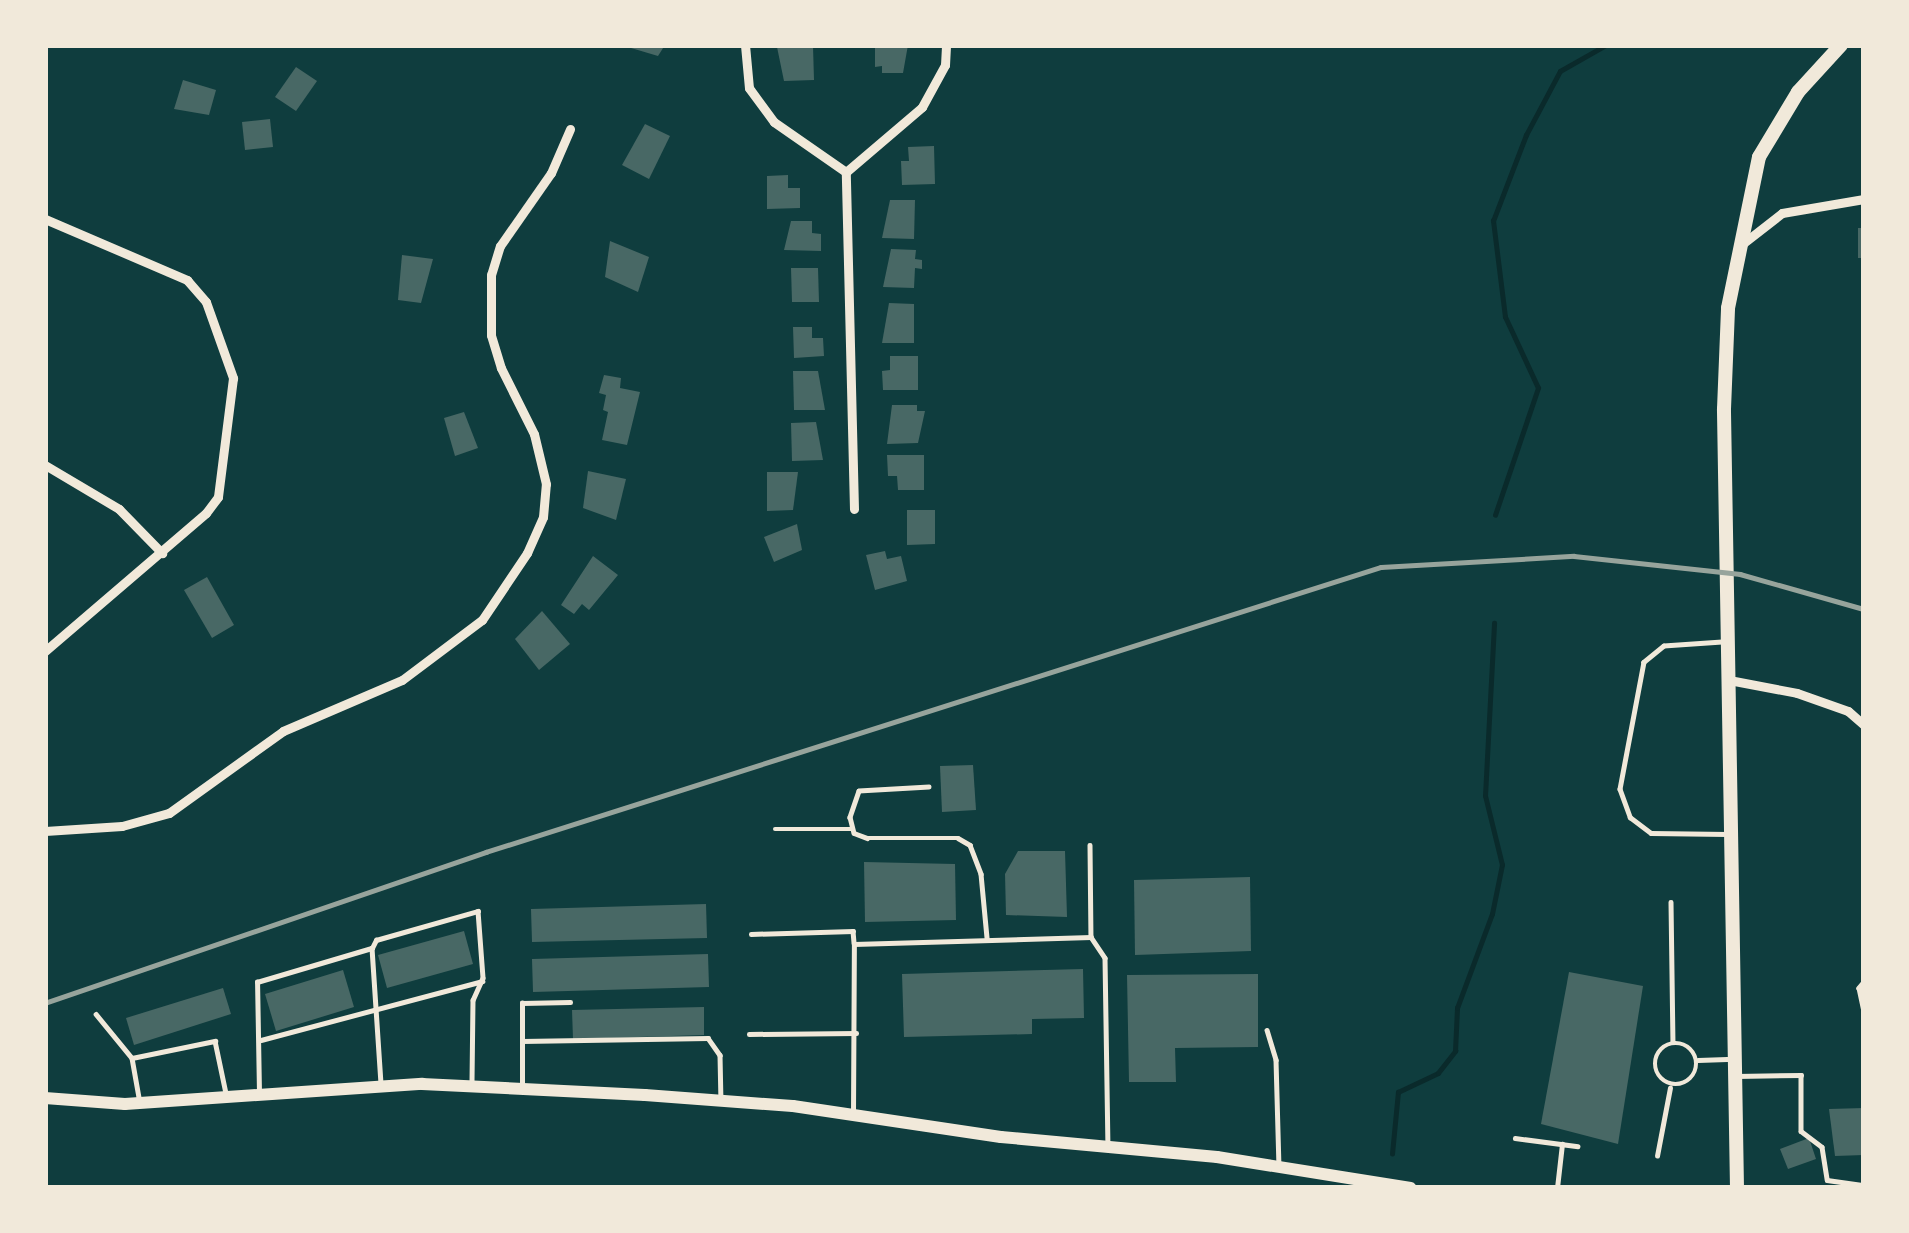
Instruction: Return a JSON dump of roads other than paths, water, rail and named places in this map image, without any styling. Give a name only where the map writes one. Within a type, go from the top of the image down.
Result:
[{"type":"main road","points":[[1737,1188],[1725,349],[1736,249],[1764,146],[1798,92],[1841,45]]},
{"type":"street","points":[[746,45],[749,88],[774,122],[846,172]]},
{"type":"street","points":[[846,172],[922,107],[945,65],[946,45]]},
{"type":"street","points":[[45,831],[122,826],[169,813],[283,731],[402,680],[482,620],[527,553],[543,517],[546,484],[534,434],[501,368],[491,335],[491,275],[500,246],[551,172],[570,129]]},
{"type":"street","points":[[846,172],[854,509]]},
{"type":"street","points":[[1736,249],[1782,213],[1864,199]]},
{"type":"street","points":[[45,219],[187,280],[206,302],[233,378],[218,497],[162,553],[45,651]]},
{"type":"street","points":[[45,466],[118,509],[162,553]]},
{"type":"street","points":[[1729,680],[1797,693],[1848,711],[1864,725]]},
{"type":"street","points":[[45,1098],[80,1104],[140,1103],[381,1086],[721,1100],[1411,1188]]},
{"type":"lane","points":[[1728,642],[1664,646],[1644,662],[1620,788],[1630,817],[1651,833],[1732,834]]},
{"type":"lane","points":[[853,829],[852,801],[860,791],[929,787]]},
{"type":"lane","points":[[775,829],[853,829],[866,838],[958,838],[970,845],[981,874],[987,940]]},
{"type":"lane","points":[[1090,845],[1091,937],[1105,958],[1108,1147]]},
{"type":"lane","points":[[1671,902],[1673,1042]]},
{"type":"lane","points":[[381,1086],[372,948],[376,940],[478,911],[482,981],[473,1000],[472,1087]]},
{"type":"lane","points":[[752,934],[854,931],[853,1114]]},
{"type":"lane","points":[[854,944],[1091,937]]},
{"type":"lane","points":[[260,1094],[257,982],[372,948]]},
{"type":"lane","points":[[261,1040],[482,981]]},
{"type":"lane","points":[[1864,982],[1859,988],[1864,1012]]},
{"type":"lane","points":[[522,1089],[522,1003],[570,1002]]},
{"type":"lane","points":[[96,1014],[132,1058],[140,1103]]},
{"type":"lane","points":[[1267,1030],[1276,1060],[1280,1169]]},
{"type":"lane","points":[[749,1034],[856,1033]]},
{"type":"lane","points":[[522,1041],[708,1038],[720,1054],[721,1100]]},
{"type":"lane","points":[[132,1058],[215,1041],[227,1096]]},
{"type":"lane","points":[[1657,1156],[1670,1088],[1692,1075],[1698,1060],[1695,1049],[1673,1042],[1662,1047],[1656,1072],[1670,1088]]},
{"type":"lane","points":[[1698,1060],[1802,1076],[1802,1131],[1822,1147],[1827,1180],[1864,1185]]},
{"type":"lane","points":[[1515,1138],[1577,1146]]},
{"type":"lane","points":[[1557,1188],[1562,1144]]},
{"type":"waterway","points":[[1495,515],[1538,388],[1505,317],[1493,221],[1526,135],[1560,71],[1606,45]]},
{"type":"waterway","points":[[1392,1154],[1398,1092],[1438,1073],[1455,1051],[1457,1008],[1492,914],[1502,865],[1485,796],[1494,623]]},
{"type":"railway","points":[[45,1003],[486,852],[1381,567],[1574,556],[1740,574],[1864,609]]}]
